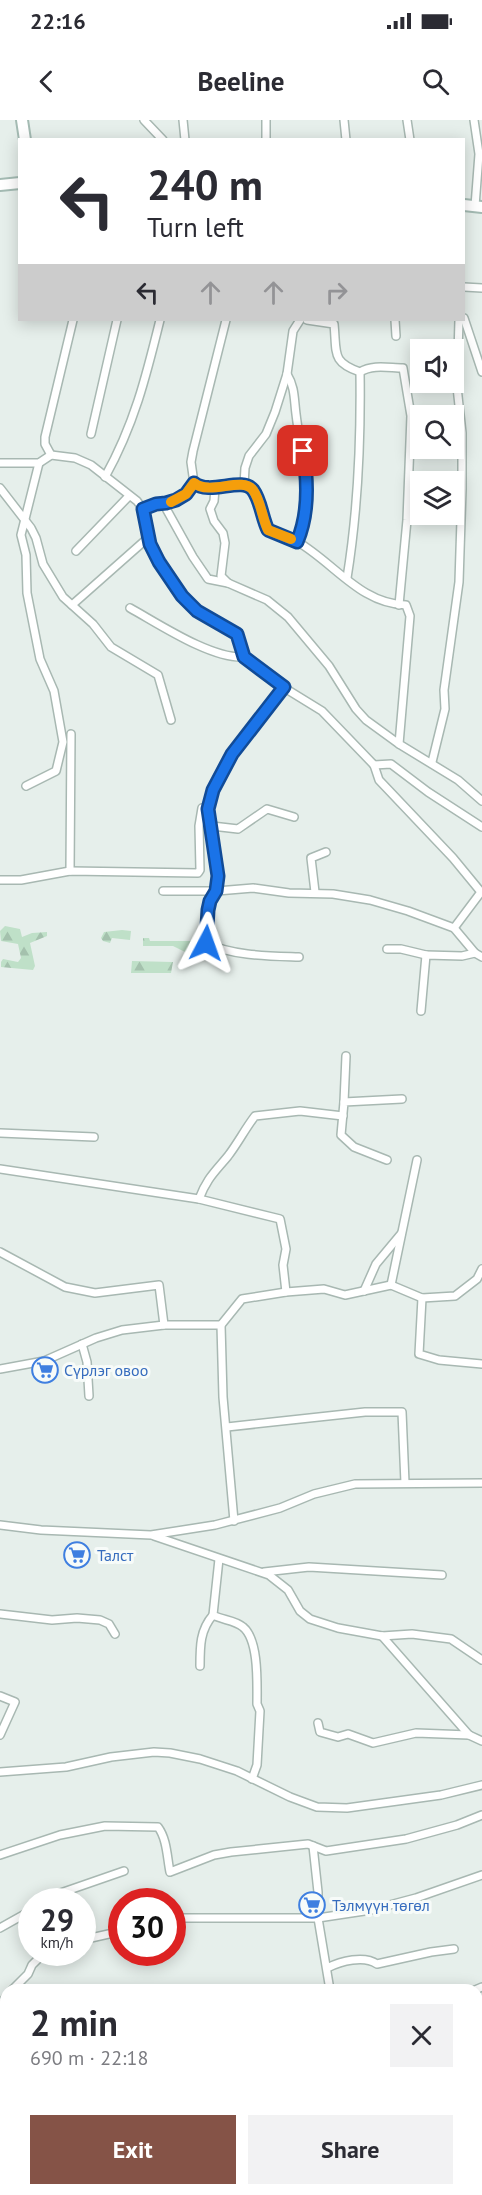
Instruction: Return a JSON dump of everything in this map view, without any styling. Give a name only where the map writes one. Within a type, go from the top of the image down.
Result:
[{"type":"main road","points":[[22,120],[25,138]]},
{"type":"main road","points":[[0,186],[18,183]]},
{"type":"street","points":[[144,120],[161,138]]},
{"type":"street","points":[[183,120],[185,138]]},
{"type":"street","points":[[266,120],[266,138]]},
{"type":"street","points":[[344,120],[346,138]]},
{"type":"street","points":[[407,120],[410,138]]},
{"type":"street","points":[[474,120],[479,154],[479,206]]},
{"type":"street","points":[[465,287],[482,288]]},
{"type":"street","points":[[51,455],[45,444],[45,436],[72,321]]},
{"type":"street","points":[[91,434],[117,321]]},
{"type":"street","points":[[105,477],[128,431],[149,368],[160,321]]},
{"type":"street","points":[[143,509],[176,500],[186,494],[194,483],[191,462],[226,321]]},
{"type":"street","points":[[244,485],[247,462],[271,424],[287,374],[293,331],[299,321]]},
{"type":"street","points":[[314,321],[334,324],[338,360],[344,366],[360,372],[376,367],[403,368],[411,416],[407,520],[399,605]]},
{"type":"street","points":[[395,321],[396,336]]},
{"type":"street","points":[[432,762],[445,709],[444,690],[459,582],[462,433],[457,387],[461,321]]},
{"type":"street","points":[[462,321],[482,372]]},
{"type":"street","points":[[347,578],[352,548],[361,445],[360,372]]},
{"type":"street","points":[[287,374],[294,391],[306,468],[304,526],[297,542]]},
{"type":"street","points":[[0,463],[39,463],[51,455],[75,458],[91,465],[143,509],[150,544],[182,596],[197,611],[237,634],[244,657],[284,687],[322,711],[374,765],[379,780],[453,858],[481,892],[454,928]]},
{"type":"street","points":[[26,786],[56,771],[63,742],[54,691],[40,659],[27,593],[26,555],[21,535],[39,463]]},
{"type":"street","points":[[194,483],[202,487],[244,485],[251,488],[268,530],[297,542],[347,578],[361,592],[382,601],[406,605],[410,616],[399,744]]},
{"type":"street","points":[[0,488],[24,518],[36,538],[43,564],[63,597],[93,624],[111,647],[158,675],[171,720]]},
{"type":"street","points":[[215,488],[214,501],[210,509],[213,521],[223,533],[225,543],[221,576],[228,583]]},
{"type":"street","points":[[76,551],[129,496]]},
{"type":"street","points":[[163,503],[208,579],[228,583],[267,600],[288,617],[329,666],[356,709],[366,720],[399,744],[432,762],[458,780],[482,801]]},
{"type":"street","points":[[72,605],[150,536]]},
{"type":"street","points":[[130,608],[196,645],[234,657],[244,657]]},
{"type":"street","points":[[284,687],[250,729],[219,776],[213,790],[208,809],[218,876],[216,891],[208,910],[206,943],[257,955],[299,957]]},
{"type":"street","points":[[70,871],[71,734]]},
{"type":"street","points":[[374,765],[391,764],[428,792],[482,827]]},
{"type":"street","points":[[0,880],[70,871],[198,873],[200,870],[199,826],[202,808]]},
{"type":"street","points":[[212,826],[238,829],[267,809],[294,817]]},
{"type":"street","points":[[315,892],[311,858],[326,852]]},
{"type":"street","points":[[163,891],[253,888],[289,893],[315,892],[370,900],[454,928],[479,955]]},
{"type":"street","points":[[387,949],[401,949],[426,955],[479,955]]},
{"type":"street","points":[[421,1011],[426,955]]},
{"type":"street","points":[[346,1056],[341,1135],[354,1147],[387,1160]]},
{"type":"street","points":[[344,1102],[402,1099]]},
{"type":"street","points":[[199,1199],[206,1182],[228,1156],[255,1116],[300,1111],[343,1116]]},
{"type":"street","points":[[0,1133],[94,1137]]},
{"type":"street","points":[[391,1285],[417,1160]]},
{"type":"street","points":[[0,1169],[199,1199],[280,1219],[286,1249],[283,1266],[286,1292]]},
{"type":"street","points":[[364,1291],[376,1264],[402,1233]]},
{"type":"street","points":[[0,1252],[65,1287],[95,1293],[159,1285],[164,1325]]},
{"type":"street","points":[[234,1521],[223,1397],[221,1325],[242,1299],[324,1289],[345,1295],[391,1285],[422,1298],[455,1296],[477,1279],[482,1269]]},
{"type":"street","points":[[422,1298],[419,1354],[439,1360],[482,1364]]},
{"type":"street","points":[[0,1369],[44,1361],[113,1332],[164,1325],[221,1325]]},
{"type":"street","points":[[82,1344],[87,1362],[89,1396]]},
{"type":"street","points":[[227,1427],[365,1412],[402,1412],[405,1484]]},
{"type":"street","points":[[0,1525],[41,1530],[151,1535],[200,1529],[234,1521],[280,1508],[314,1494],[355,1484],[482,1483]]},
{"type":"street","points":[[151,1535],[261,1572],[288,1590],[300,1611],[310,1619],[338,1628],[382,1636],[412,1634],[451,1639],[482,1660]]},
{"type":"street","points":[[200,1666],[201,1641],[205,1624],[213,1615],[219,1559]]},
{"type":"street","points":[[261,1572],[309,1567],[442,1575]]},
{"type":"street","points":[[0,1614],[52,1620],[77,1618],[100,1620],[109,1624],[115,1634]]},
{"type":"street","points":[[213,1615],[244,1628],[255,1645],[257,1704],[261,1711],[257,1765],[252,1779]]},
{"type":"street","points":[[382,1636],[470,1735],[482,1741]]},
{"type":"street","points":[[0,1696],[15,1702],[0,1735]]},
{"type":"street","points":[[318,1723],[320,1732],[325,1734],[338,1737],[348,1734],[373,1743],[416,1734],[470,1735]]},
{"type":"street","points":[[0,1772],[66,1767],[102,1759],[154,1752],[200,1760],[237,1771],[290,1797],[317,1807],[347,1808],[441,1795],[482,1785]]},
{"type":"street","points":[[0,1855],[60,1835],[105,1826],[158,1827],[163,1836],[170,1872],[231,1852],[308,1844],[326,1851],[386,1843],[442,1830],[482,1815]]},
{"type":"street","points":[[313,1846],[318,1892],[318,1918],[329,1984]]},
{"type":"street","points":[[75,1888],[124,1871]]},
{"type":"street","points":[[186,1918],[318,1918],[371,1910],[416,1898],[482,1875]]},
{"type":"street","points":[[0,1928],[18,1918]]},
{"type":"street","points":[[327,1968],[335,1964],[366,1959],[377,1964],[454,1949]]},
{"type":"street","points":[[17,1984],[33,1966]]},
{"type":"green space","points":[[5,926],[20,929],[22,937],[32,933],[47,932],[47,936],[30,943],[35,966],[33,970],[1,967],[3,959],[18,962],[21,958],[18,944],[1,941],[0,931]]},
{"type":"green space","points":[[131,931],[130,940],[112,938],[110,943],[101,938],[104,932]]},
{"type":"green space","points":[[143,938],[149,938],[150,941],[203,941],[204,947],[190,948],[185,952],[173,946],[143,946]]},
{"type":"green space","points":[[132,961],[173,962],[171,973],[131,973]]},
{"type":"slow traffic","points":[[171,502],[186,494],[194,483],[202,487],[215,488],[244,485],[251,488],[255,494],[268,530],[291,539]]},
{"type":"place","name":"Сүрлэг овоо","points":[[45,1370]]},
{"type":"place","name":"Талст","points":[[77,1555]]},
{"type":"place","name":"Тэлмүүн төгөл","points":[[312,1905]]},
{"type":"route","points":[[206,943],[208,910],[216,891],[218,876],[208,809],[213,790],[232,754],[284,687],[244,657],[237,634],[197,611],[182,596],[150,544],[143,509],[176,500],[186,494],[194,483],[202,487],[215,488],[244,485],[251,488],[255,494],[268,530],[297,542],[304,526],[305,512],[306,468],[303,451]]}]
